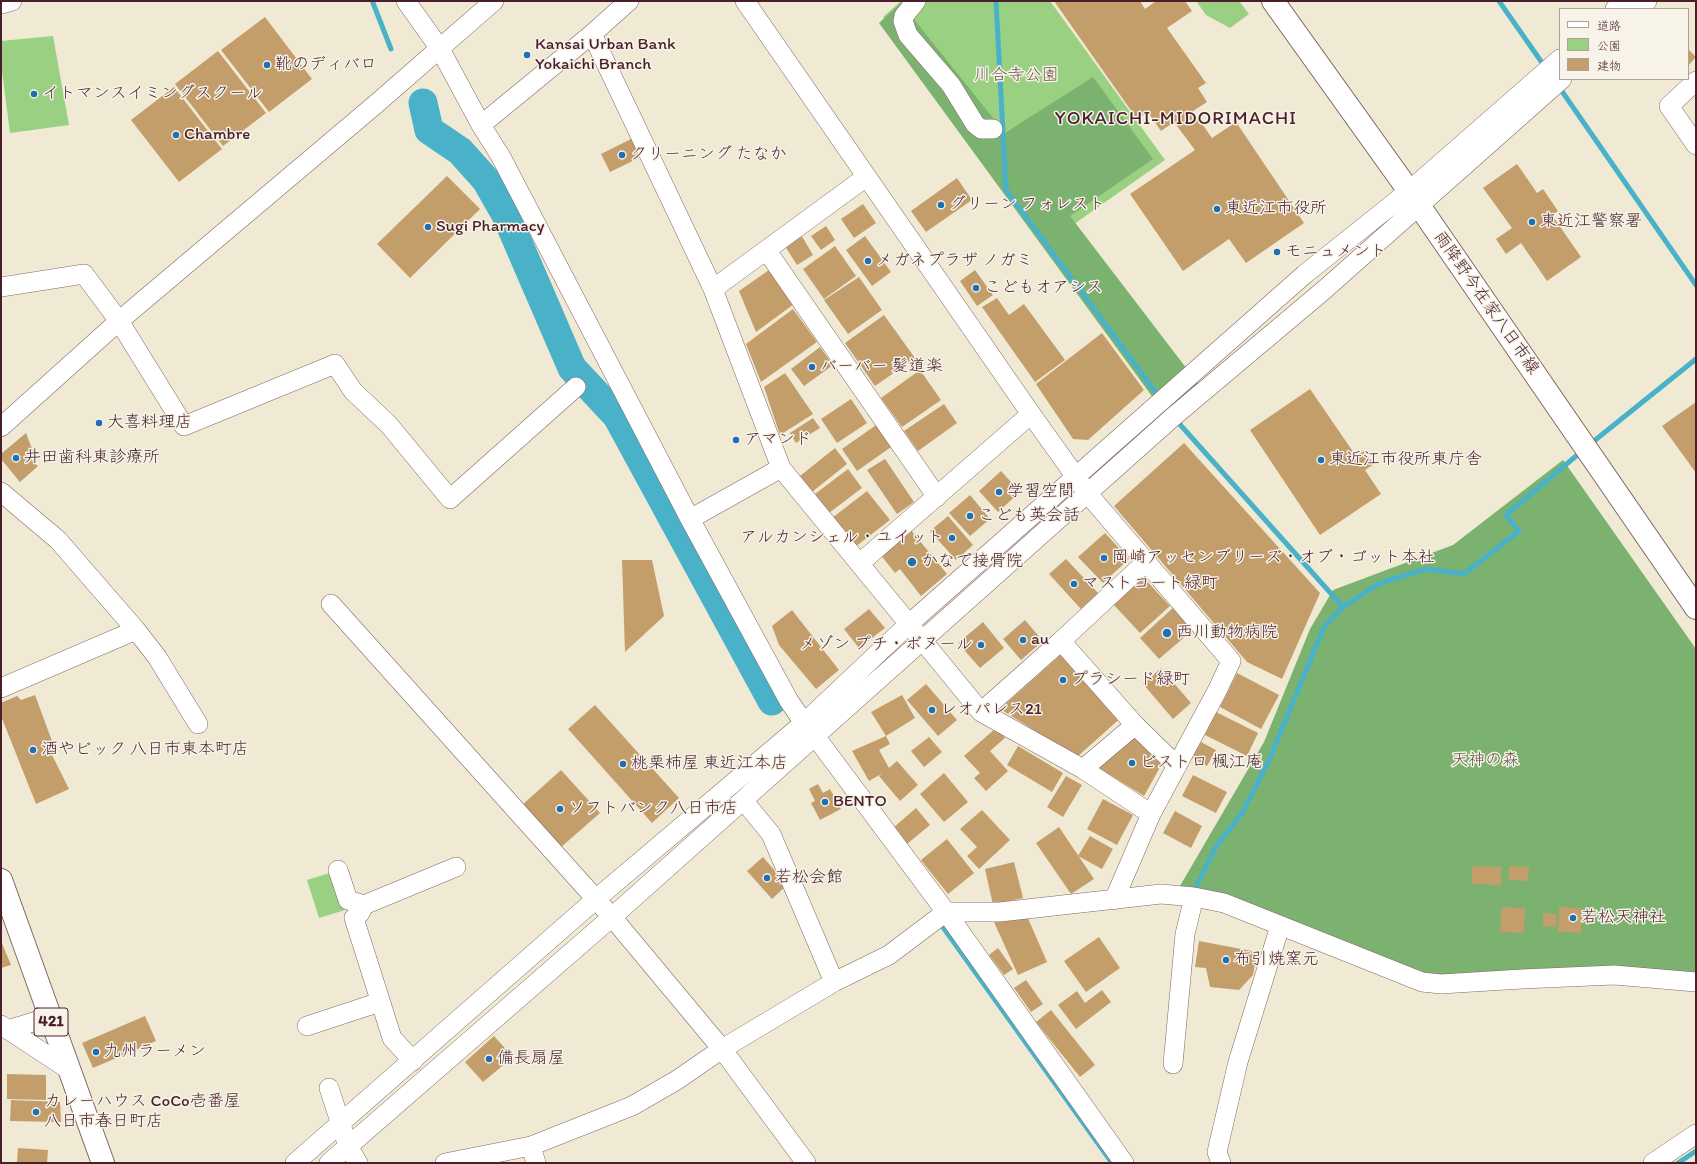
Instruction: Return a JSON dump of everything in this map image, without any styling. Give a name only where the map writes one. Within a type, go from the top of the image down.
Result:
[{"type":"main road","name":"雨降野今在家八日市線","points":[[1273,1],[1414,198],[1696,608]]},
{"type":"main road","name":"421","points":[[1,880],[102,1163]]},
{"type":"street","points":[[1,4],[12,1]]},
{"type":"street","points":[[406,1],[440,49],[480,125],[501,157],[690,519],[789,701],[946,912],[1124,1163]]},
{"type":"street","points":[[1,427],[119,322],[440,49],[494,1]]},
{"type":"street","points":[[480,125],[592,34],[629,1]]},
{"type":"street","points":[[744,1],[1088,494],[1147,561],[1231,661],[1218,689],[1151,814],[1114,900]]},
{"type":"street","points":[[916,1],[903,21],[908,35],[951,85],[975,124],[987,129]]},
{"type":"street","points":[[1616,8],[1624,1]]},
{"type":"street","points":[[1640,8],[1648,1]]},
{"type":"street","points":[[592,34],[713,289],[781,468],[860,562],[981,712],[1083,769],[1151,814]]},
{"type":"street","points":[[296,1163],[596,899],[923,640],[1174,417],[1324,290],[1414,198],[1559,60]]},
{"type":"street","points":[[329,1163],[357,1158],[612,917],[743,800],[909,624],[1075,476],[1305,274],[1414,198],[1561,80]]},
{"type":"street","points":[[1696,81],[1669,106],[1696,145]]},
{"type":"street","points":[[713,289],[767,251],[866,177]]},
{"type":"street","points":[[767,251],[937,497]]},
{"type":"street","points":[[1,286],[84,274],[119,322],[184,426],[335,364],[353,391],[389,425],[450,499],[576,387]]},
{"type":"street","points":[[860,562],[937,497],[1031,414]]},
{"type":"street","points":[[690,519],[781,468]]},
{"type":"street","points":[[1,492],[58,540],[136,630],[157,657],[198,724]]},
{"type":"street","points":[[981,712],[1061,641],[1147,561]]},
{"type":"street","points":[[331,604],[612,917],[722,1049],[806,1163]]},
{"type":"street","points":[[1,688],[136,630]]},
{"type":"street","points":[[1061,641],[1135,724],[1177,766]]},
{"type":"street","points":[[1083,769],[1135,724]]},
{"type":"street","points":[[743,800],[771,834],[834,982]]},
{"type":"street","points":[[338,870],[348,900],[364,905],[456,867]]},
{"type":"street","points":[[445,1163],[534,1155],[632,1106],[677,1080],[722,1049],[834,982],[889,955],[946,912],[1000,912],[1161,894],[1194,897],[1224,903],[1422,982],[1441,984],[1522,978],[1614,975],[1696,982]]},
{"type":"street","points":[[1172,1064],[1185,934],[1194,897]]},
{"type":"street","points":[[364,905],[360,913],[354,918],[380,1002],[392,1038],[413,1061]]},
{"type":"street","points":[[1221,1163],[1217,1152],[1238,1062],[1280,926]]},
{"type":"street","points":[[307,1026],[380,1002]]},
{"type":"street","points":[[4,1028],[49,1017]]},
{"type":"street","points":[[4,1028],[68,1069]]},
{"type":"street","points":[[329,1088],[341,1124],[357,1158]]},
{"type":"street","points":[[1653,1163],[1696,1134]]},
{"type":"green space","name":"川合寺公園","points":[[901,1],[1050,1],[1165,160],[1050,241],[883,17]]},
{"type":"green space","points":[[1196,1],[1239,1],[1249,14],[1230,28],[1206,15]]},
{"type":"green space","points":[[901,3],[1005,133],[1093,77],[1153,159],[1070,216],[1200,386],[1165,414],[879,23]]},
{"type":"green space","name":"イトマンスイミングスクール","points":[[53,36],[69,125],[10,133],[1,63],[1,41]]},
{"type":"green space","name":"天神の森","points":[[1563,460],[1696,649],[1696,975],[1443,976],[1425,974],[1180,886],[1264,742],[1310,629],[1333,590],[1453,545]]},
{"type":"green space","points":[[333,872],[345,910],[319,918],[307,880]]},
{"type":"building","points":[[1054,1],[1140,1],[1145,9],[1156,1],[1185,1],[1192,11],[1167,28],[1206,83],[1198,88],[1207,102],[1193,111],[1212,138],[1236,122],[1304,223],[1246,263],[1229,239],[1183,271],[1130,194],[1195,150],[1174,122],[1161,131],[1148,112],[1137,119]]},
{"type":"building","name":"靴のディバロ","points":[[265,17],[312,79],[269,112],[221,50]]},
{"type":"building","points":[[1689,50],[1696,57],[1689,65]]},
{"type":"building","points":[[218,51],[266,113],[223,146],[175,84]]},
{"type":"building","name":"Chambre","points":[[174,87],[222,149],[179,182],[131,120]]},
{"type":"building","name":"クリーニング たなか","points":[[633,138],[643,156],[610,172],[601,154]]},
{"type":"building","name":"東近江警察署","points":[[1517,164],[1537,193],[1543,189],[1558,211],[1552,215],[1581,257],[1547,281],[1521,243],[1506,254],[1496,239],[1512,228],[1483,188]]},
{"type":"building","name":"Sugi Pharmacy","points":[[447,176],[480,209],[410,278],[377,244]]},
{"type":"building","name":"グリーン フォレスト","points":[[957,178],[972,200],[926,232],[911,211]]},
{"type":"building","points":[[863,204],[876,223],[854,238],[841,219]]},
{"type":"building","points":[[826,226],[835,240],[821,250],[811,236]]},
{"type":"building","points":[[800,233],[813,255],[797,265],[783,243]]},
{"type":"building","name":"メガネプラザ ノガミ","points":[[865,236],[891,272],[872,286],[846,250]]},
{"type":"building","points":[[835,246],[856,276],[824,299],[803,269]]},
{"type":"building","points":[[769,270],[794,304],[756,332],[739,291]]},
{"type":"building","name":"こどもオアシス","points":[[975,270],[993,295],[977,306],[960,281]]},
{"type":"building","points":[[859,277],[882,310],[848,334],[824,300]]},
{"type":"building","points":[[997,298],[1009,315],[1024,304],[1065,360],[1035,382],[982,307]]},
{"type":"building","points":[[793,309],[817,342],[761,382],[746,344]]},
{"type":"building","points":[[884,315],[915,358],[875,386],[845,343]]},
{"type":"building","points":[[1102,333],[1144,390],[1088,440],[1073,439],[1036,384]]},
{"type":"building","name":"バーバー 髪道楽","points":[[820,347],[833,365],[804,386],[791,369]]},
{"type":"building","points":[[920,370],[941,400],[902,427],[881,398]]},
{"type":"building","points":[[785,373],[813,414],[780,435],[764,387]]},
{"type":"building","name":"東近江市役所東庁舎","points":[[1310,389],[1356,456],[1364,451],[1374,464],[1365,470],[1381,494],[1320,535],[1250,430]]},
{"type":"building","points":[[851,399],[867,423],[837,443],[821,419]]},
{"type":"building","points":[[1696,402],[1696,473],[1662,426]]},
{"type":"building","points":[[944,404],[957,423],[918,451],[904,431]]},
{"type":"building","points":[[813,418],[820,428],[796,443],[790,433]]},
{"type":"building","points":[[879,423],[894,445],[857,471],[842,449]]},
{"type":"building","name":"井田歯科東診療所","points":[[26,433],[34,454],[29,457],[38,466],[20,482],[1,459],[1,454]]},
{"type":"building","points":[[1184,443],[1320,593],[1282,679],[1247,662],[1114,506]]},
{"type":"building","points":[[835,448],[847,464],[812,492],[800,476]]},
{"type":"building","points":[[885,459],[914,502],[897,514],[867,470]]},
{"type":"building","points":[[848,469],[862,488],[829,513],[815,494]]},
{"type":"building","name":"学習空間","points":[[1001,471],[1020,492],[998,512],[979,491]]},
{"type":"building","points":[[867,491],[890,520],[855,547],[832,518]]},
{"type":"building","name":"こども英会話","points":[[970,495],[990,519],[970,536],[949,513]]},
{"type":"building","name":"アルカンシェル・ユイット","points":[[948,516],[973,545],[956,560],[930,531]]},
{"type":"building","name":"かなで接骨院","points":[[910,529],[947,574],[921,596],[900,569],[895,573],[880,554]]},
{"type":"building","name":"岡崎アッセンブリーズ・オブ・ゴット本社","points":[[1105,533],[1129,559],[1103,583],[1078,557]]},
{"type":"building","name":"マストコート緑町","points":[[1066,559],[1098,593],[1081,609],[1049,574]]},
{"type":"building","points":[[622,560],[652,560],[664,616],[625,652]]},
{"type":"building","points":[[1143,577],[1170,606],[1140,633],[1113,604]]},
{"type":"building","name":"西川動物病院","points":[[1174,607],[1194,629],[1159,659],[1140,638]]},
{"type":"building","points":[[869,609],[885,628],[859,648],[844,629]]},
{"type":"building","points":[[792,610],[839,670],[816,689],[779,645],[772,626]]},
{"type":"building","name":"au","points":[[1025,620],[1043,641],[1021,660],[1003,639]]},
{"type":"building","name":"メゾン プチ・ボヌール","points":[[983,622],[1004,648],[980,668],[958,643]]},
{"type":"building","name":"プラシード緑町","points":[[1066,650],[1124,715],[1077,757],[1000,709]]},
{"type":"building","points":[[1161,668],[1191,703],[1173,719],[1143,684]]},
{"type":"building","points":[[1237,673],[1279,695],[1261,729],[1220,707]]},
{"type":"building","name":"レオパレス21","points":[[926,684],[957,720],[938,736],[907,700]]},
{"type":"building","name":"酒やビック 八日市東本町店","points":[[35,695],[55,749],[50,751],[69,789],[36,804],[1,716],[1,703],[17,696],[21,700]]},
{"type":"building","points":[[902,695],[915,718],[886,736],[871,712]]},
{"type":"building","name":"桃栗柿屋 東近江本店","points":[[595,705],[679,798],[652,823],[568,729]]},
{"type":"building","points":[[1216,712],[1258,733],[1247,756],[1205,735]]},
{"type":"building","points":[[996,728],[1005,738],[990,751],[1008,771],[986,791],[974,778],[980,773],[964,756]]},
{"type":"building","name":"ビストロ 楓江庵","points":[[1138,733],[1164,760],[1144,796],[1097,767]]},
{"type":"building","points":[[886,736],[890,744],[879,750],[889,768],[897,761],[918,785],[900,801],[879,776],[883,773],[869,781],[852,751]]},
{"type":"building","points":[[929,737],[942,752],[924,767],[911,751]]},
{"type":"building","points":[[1201,742],[1216,750],[1207,766],[1192,758]]},
{"type":"building","points":[[1018,746],[1063,773],[1052,792],[1007,765]]},
{"type":"building","name":"ソフトバンク八日市店","points":[[561,770],[600,813],[560,848],[521,806]]},
{"type":"building","points":[[944,773],[968,802],[944,822],[920,794]]},
{"type":"building","points":[[1193,775],[1227,792],[1216,813],[1182,796]]},
{"type":"building","points":[[1066,776],[1082,785],[1063,817],[1047,807]]},
{"type":"building","name":"BENTO","points":[[818,784],[823,793],[830,789],[841,809],[820,820],[811,803],[815,801],[809,789]]},
{"type":"building","points":[[1103,799],[1133,815],[1117,845],[1087,829]]},
{"type":"building","points":[[916,808],[930,825],[907,844],[893,828]]},
{"type":"building","points":[[982,810],[1010,840],[979,869],[967,856],[977,847],[960,829]]},
{"type":"building","points":[[1175,811],[1202,826],[1191,848],[1163,833]]},
{"type":"building","points":[[1059,827],[1094,879],[1071,894],[1036,843]]},
{"type":"building","points":[[1090,836],[1113,849],[1102,869],[1078,856]]},
{"type":"building","points":[[947,839],[974,873],[948,894],[921,860]]},
{"type":"building","name":"若松会館","points":[[763,857],[787,885],[772,899],[747,871]]},
{"type":"building","points":[[1014,862],[1023,898],[993,905],[985,869]]},
{"type":"building","points":[[1472,866],[1501,867],[1501,885],[1472,884]]},
{"type":"building","points":[[1509,866],[1529,867],[1528,881],[1509,880]]},
{"type":"building","points":[[1502,907],[1525,908],[1524,933],[1500,932]]},
{"type":"building","points":[[1559,907],[1582,908],[1581,933],[1558,932]]},
{"type":"building","points":[[1024,909],[1047,962],[1018,975],[994,922]]},
{"type":"building","points":[[1543,913],[1556,914],[1556,927],[1543,926]]},
{"type":"building","points":[[1099,937],[1120,968],[1086,992],[1064,961]]},
{"type":"building","points":[[1,941],[11,965],[1,968]]},
{"type":"building","name":"布引焼窯元","points":[[1199,941],[1257,952],[1253,975],[1239,990],[1210,987],[1206,968],[1195,967]]},
{"type":"building","points":[[998,948],[1013,969],[1004,975],[989,955]]},
{"type":"building","points":[[1026,980],[1043,1004],[1031,1012],[1014,988]]},
{"type":"building","points":[[1102,990],[1111,1002],[1076,1029],[1058,1005],[1077,991],[1085,1003]]},
{"type":"building","points":[[1051,1010],[1095,1065],[1080,1077],[1036,1022]]},
{"type":"building","points":[[145,1016],[156,1041],[93,1068],[82,1043]]},
{"type":"building","name":"備長扇屋","points":[[494,1036],[513,1057],[483,1082],[465,1062]]},
{"type":"building","points":[[7,1074],[46,1075],[46,1100],[7,1099]]},
{"type":"building","name":"カレーハウス CoCo壱番屋 八日市春日町店","points":[[11,1100],[60,1102],[61,1122],[10,1121]]},
{"type":"building","points":[[18,1148],[48,1150],[47,1163],[17,1163]]},
{"type":"waterway","points":[[996,1],[1006,190],[1159,397]]},
{"type":"waterway","points":[[1499,1],[1545,67]]},
{"type":"waterway","points":[[373,3],[391,49]]},
{"type":"waterway","points":[[1559,87],[1696,285]]},
{"type":"waterway","points":[[423,103],[429,130],[460,151],[486,180],[506,215],[572,368],[617,416],[772,701]]},
{"type":"waterway","points":[[1589,445],[1696,359]]},
{"type":"waterway","points":[[1176,420],[1343,607]]},
{"type":"waterway","points":[[1196,887],[1217,845],[1242,813],[1270,758],[1324,627],[1343,607],[1380,583],[1426,569],[1464,574],[1519,531],[1506,515],[1582,451]]},
{"type":"waterway","points":[[940,923],[1112,1163]]},
{"type":"waterway","points":[[1678,1163],[1696,1151]]},
{"type":"place","name":"Kansai Urban Bank Yokaichi Branch","points":[[527,55]]},
{"type":"place","name":"靴のディバロ","points":[[267,65]]},
{"type":"place","name":"イトマンスイミングスクール","points":[[34,94]]},
{"type":"place","name":"Chambre","points":[[176,135]]},
{"type":"place","name":"クリーニング たなか","points":[[622,155]]},
{"type":"place","name":"グリーン フォレスト","points":[[941,205]]},
{"type":"place","name":"東近江市役所","points":[[1217,209]]},
{"type":"place","name":"東近江警察署","points":[[1532,222]]},
{"type":"place","name":"Sugi Pharmacy","points":[[428,227]]},
{"type":"place","name":"モニュメント","points":[[1277,252]]},
{"type":"place","name":"メガネプラザ ノガミ","points":[[868,261]]},
{"type":"place","name":"こどもオアシス","points":[[976,288]]},
{"type":"place","name":"バーバー 髪道楽","points":[[812,367]]},
{"type":"place","name":"大喜料理店","points":[[99,423]]},
{"type":"place","name":"アマンド","points":[[736,440]]},
{"type":"place","name":"井田歯科東診療所","points":[[16,458]]},
{"type":"place","name":"東近江市役所東庁舎","points":[[1321,460]]},
{"type":"place","name":"学習空間","points":[[999,492]]},
{"type":"place","name":"こども英会話","points":[[970,516]]},
{"type":"place","name":"アルカンシェル・ユイット","points":[[952,538]]},
{"type":"place","name":"岡崎アッセンブリーズ・オブ・ゴット本社","points":[[1104,558]]},
{"type":"place","name":"かなで接骨院","points":[[912,562]]},
{"type":"place","name":"マストコート緑町","points":[[1074,584]]},
{"type":"place","name":"西川動物病院","points":[[1167,633]]},
{"type":"place","name":"au","points":[[1023,640]]},
{"type":"place","name":"メゾン プチ・ボヌール","points":[[981,645]]},
{"type":"place","name":"プラシード緑町","points":[[1063,680]]},
{"type":"place","name":"レオパレス21","points":[[932,710]]},
{"type":"place","name":"酒やビック 八日市東本町店","points":[[33,750]]},
{"type":"place","name":"ビストロ 楓江庵","points":[[1132,763]]},
{"type":"place","name":"桃栗柿屋 東近江本店","points":[[623,764]]},
{"type":"place","name":"BENTO","points":[[825,802]]},
{"type":"place","name":"ソフトバンク八日市店","points":[[560,809]]},
{"type":"place","name":"若松会館","points":[[767,878]]},
{"type":"place","name":"若松天神社","points":[[1573,918]]},
{"type":"place","name":"布引焼窯元","points":[[1226,960]]},
{"type":"place","name":"九州ラーメン","points":[[96,1052]]},
{"type":"place","name":"備長扇屋","points":[[489,1059]]},
{"type":"place","name":"カレーハウス CoCo壱番屋 八日市春日町店","points":[[36,1112]]},
{"type":"district","name":"YOKAICHI-MIDORIMACHI","points":[[1176,119]]}]
